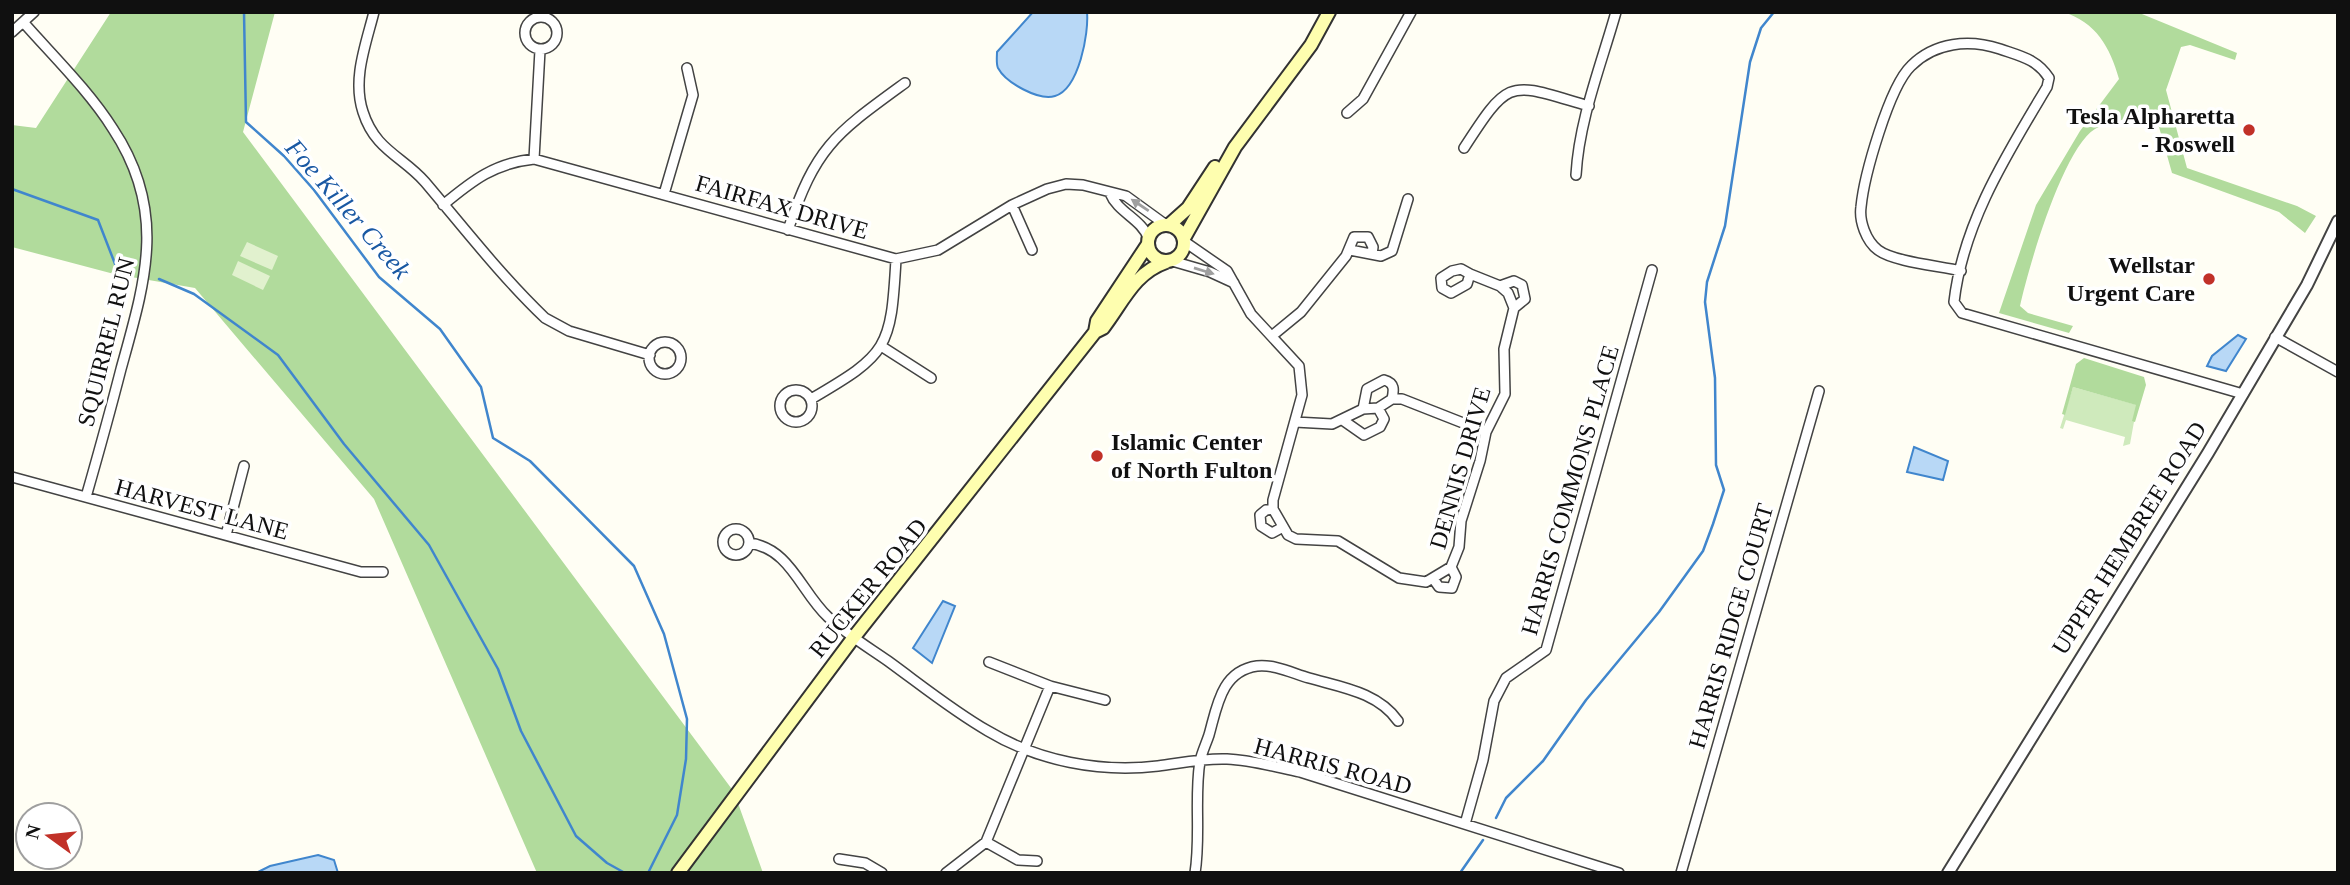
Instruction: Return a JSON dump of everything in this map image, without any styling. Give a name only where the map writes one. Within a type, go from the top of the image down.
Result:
[{"type":"main road","points":[[1235,147],[1218,162],[1188,208],[1168,225],[1153,230],[1148,242],[1153,256],[1169,261],[1183,252],[1184,240],[1235,147],[1311,45],[1329,12]]},
{"type":"main road","points":[[1168,225],[1180,230],[1184,240]]},
{"type":"main road","name":"RUCKER ROAD","points":[[1095,332],[1097,321],[1148,242]]},
{"type":"main road","name":"RUCKER ROAD","points":[[678,873],[854,637],[1095,332],[1103,327],[1144,272],[1169,261]]},
{"type":"street","points":[[12,32],[34,12]]},
{"type":"street","points":[[374,12],[359,73],[363,112],[380,145],[423,180],[545,318],[569,331],[650,355]]},
{"type":"street","points":[[1347,113],[1363,99],[1411,12]]},
{"type":"street","points":[[1576,175],[1577,153],[1616,12]]},
{"type":"street","name":"SQUIRREL RUN","points":[[24,23],[113,128],[133,167],[147,229],[146,279],[86,498]]},
{"type":"street","points":[[1961,271],[1876,249],[1867,236],[1861,208],[1885,114],[1910,66],[1936,49],[1962,42],[1982,43],[2029,58],[2042,67],[2049,78],[2047,87],[1985,194],[1954,302],[1962,313],[2242,394]]},
{"type":"street","points":[[534,159],[540,50]]},
{"type":"street","points":[[664,194],[693,95],[687,68]]},
{"type":"street","points":[[788,230],[804,183],[824,149],[846,126],[905,83]]},
{"type":"street","points":[[1464,148],[1491,106],[1502,94],[1515,89],[1531,89],[1589,106]]},
{"type":"street","name":"FAIRFAX DRIVE","points":[[443,205],[490,169],[511,161],[534,159],[896,259],[939,250],[1012,205],[1047,189],[1066,184],[1083,185],[1126,196],[1168,225]]},
{"type":"street","points":[[1110,193],[1115,205],[1141,224],[1148,242]]},
{"type":"street","points":[[1350,250],[1381,256],[1392,251],[1408,199]]},
{"type":"street","points":[[1012,205],[1032,250]]},
{"type":"street","name":"UPPER HEMBREE ROAD","points":[[1948,873],[2242,394],[2307,285],[2338,220]]},
{"type":"street","points":[[1273,335],[1301,312],[1350,250],[1351,239],[1360,235],[1371,240],[1372,254]]},
{"type":"street","points":[[1184,240],[1208,260],[1222,266],[1236,284],[1251,314],[1299,366],[1301,394],[1273,509],[1283,527]]},
{"type":"street","points":[[811,399],[858,371],[881,346],[893,314],[896,259]]},
{"type":"street","points":[[1169,261],[1210,272],[1236,284]]},
{"type":"street","name":"HARRIS COMMONS PLACE","points":[[1465,824],[1483,760],[1494,701],[1507,678],[1546,650],[1652,270]]},
{"type":"street","points":[[1470,274],[1500,286],[1508,293],[1514,308]]},
{"type":"street","name":"DENNIS DRIVE","points":[[1273,509],[1262,512],[1259,519],[1261,526],[1272,533],[1283,527],[1288,535],[1296,539],[1338,541],[1399,578],[1418,583],[1434,580],[1451,567],[1459,547],[1461,521],[1486,432],[1505,394],[1504,349],[1514,308],[1525,299],[1522,285],[1514,281],[1500,286]]},
{"type":"street","points":[[2275,337],[2338,372]]},
{"type":"street","points":[[881,346],[932,378]]},
{"type":"street","points":[[1363,409],[1367,389],[1377,382],[1384,380],[1391,383],[1394,388],[1392,399]]},
{"type":"street","name":"HARRIS RIDGE COURT","points":[[1681,873],[1819,391]]},
{"type":"street","points":[[1295,422],[1322,425],[1344,421],[1363,409],[1378,408],[1392,399],[1412,401],[1441,416],[1486,432]]},
{"type":"street","points":[[1344,421],[1358,433],[1364,435],[1374,432],[1384,419],[1378,408]]},
{"type":"street","points":[[226,535],[244,466]]},
{"type":"street","name":"HARVEST LANE","points":[[12,477],[360,572],[383,572]]},
{"type":"street","name":"HARRIS ROAD","points":[[749,543],[772,550],[794,570],[827,616],[854,637],[978,725],[1026,750],[1080,764],[1118,768],[1156,767],[1201,759],[1252,761],[1300,772],[1619,873]]},
{"type":"street","points":[[1434,580],[1439,587],[1452,587],[1456,578],[1451,567]]},
{"type":"street","points":[[989,662],[1050,686],[1105,700]]},
{"type":"street","points":[[1195,873],[1199,843],[1201,759],[1224,687],[1237,674],[1255,667],[1275,667],[1371,697],[1386,706],[1398,721]]},
{"type":"street","points":[[946,873],[986,842],[1050,686]]},
{"type":"street","points":[[986,842],[1018,860],[1037,860]]},
{"type":"street","points":[[839,859],[865,863],[882,873]]},
{"type":"green space","points":[[111,12],[275,12],[243,132],[734,792],[763,873],[537,873],[374,499],[195,288],[114,274],[12,247],[12,125],[36,128]]},
{"type":"green space","points":[[2063,12],[2137,12],[2237,53],[2235,60],[2190,45],[2181,47],[2166,90],[2187,168],[2297,206],[2316,216],[2305,233],[2279,212],[2172,173],[2159,127],[2137,116],[2116,121],[2095,129],[2071,159],[2048,211],[2020,306],[2028,313],[2073,326],[2069,333],[1999,313],[2036,205],[2080,131],[2119,79],[2111,56],[2100,37],[2084,22]]},
{"type":"green space","points":[[247,242],[278,256],[272,270],[240,256]]},
{"type":"green space","points":[[238,261],[270,276],[263,290],[232,275]]},
{"type":"green space","points":[[2084,358],[2144,377],[2146,385],[2135,422],[2132,421],[2136,405],[2073,387],[2065,415],[2062,414],[2076,364]]},
{"type":"green space","points":[[2073,387],[2137,405],[2130,444],[2123,446],[2125,437],[2066,420],[2063,429],[2060,428]]},
{"type":"water","points":[[1033,12],[1087,12],[1081,59],[1070,83],[1055,96],[1040,96],[1024,90],[1002,74],[997,66],[997,52]]},
{"type":"water","points":[[2238,335],[2246,339],[2226,371],[2207,366],[2212,356]]},
{"type":"water","points":[[1914,447],[1948,461],[1943,480],[1907,472]]},
{"type":"water","points":[[943,601],[955,606],[932,663],[913,648]]},
{"type":"water","points":[[318,855],[334,860],[338,873],[256,873],[270,866]]},
{"type":"waterway","name":"Foe Killer Creek","points":[[244,12],[246,122],[284,156],[314,190],[379,277],[440,329],[481,387],[493,438],[530,461],[634,566],[664,634],[687,719],[686,759],[677,815],[648,873]]},
{"type":"waterway","points":[[1496,818],[1506,798],[1543,761],[1586,700],[1659,612],[1703,551],[1713,524],[1724,490],[1716,465],[1715,378],[1705,302],[1707,282],[1725,226],[1750,62],[1761,28],[1774,12]]},
{"type":"waterway","points":[[12,189],[98,220],[117,269],[132,272]]},
{"type":"waterway","points":[[159,279],[194,294],[278,355],[344,444],[429,545],[498,669],[521,731],[576,836],[607,863],[625,873]]},
{"type":"waterway","points":[[1460,873],[1483,840]]},
{"type":"place","name":"Tesla Alpharetta - Roswell","points":[[2249,130]]},
{"type":"place","name":"Wellstar Urgent Care","points":[[2209,279]]},
{"type":"place","name":"Islamic Center of North Fulton","points":[[1097,456]]}]
